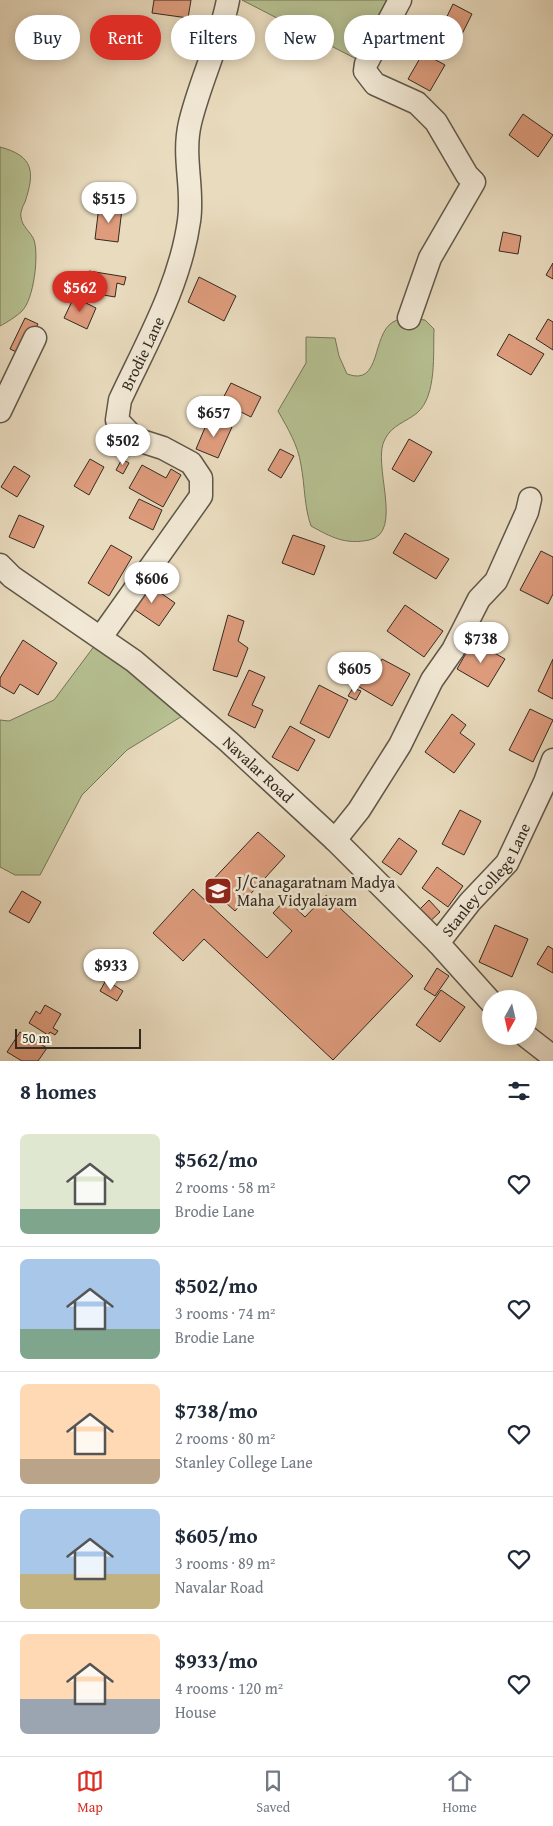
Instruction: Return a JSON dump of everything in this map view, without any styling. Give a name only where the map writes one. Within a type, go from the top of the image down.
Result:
[{"type":"street","name":"Brodie Lane","points":[[100,637],[201,496],[201,478],[191,463],[164,448],[135,439],[117,420],[120,400],[178,273],[190,219],[186,149],[190,122],[223,27],[228,0]]},
{"type":"street","points":[[400,0],[366,64],[365,71],[375,84],[418,104],[436,122],[467,175],[474,182],[430,258],[409,318]]},
{"type":"street","points":[[0,411],[35,338]]},
{"type":"street","points":[[335,840],[359,810],[400,745],[432,680],[452,650],[479,599],[496,582],[528,512],[530,499]]},
{"type":"street","name":"Navalar Road","points":[[0,565],[12,577],[134,661],[229,742],[335,840],[438,943],[482,992]]},
{"type":"street","name":"Stanley College Lane","points":[[438,943],[470,902],[507,863],[545,782],[553,760]]},
{"type":"street","points":[[538,1045],[553,1057]]},
{"type":"green space","points":[[242,0],[400,0],[392,15],[344,15],[344,53],[334,47],[334,15],[271,15]]},
{"type":"green space","points":[[358,60],[368,60],[366,64]]},
{"type":"green space","points":[[0,147],[20,155],[29,167],[30,182],[21,215],[23,224],[34,240],[36,266],[30,297],[26,305],[22,311],[0,326]]},
{"type":"green space","points":[[409,318],[425,320],[434,329],[433,374],[428,396],[417,413],[395,427],[385,439],[382,450],[382,464],[386,511],[385,525],[379,535],[369,540],[360,541],[338,539],[311,526],[298,451],[278,411],[306,363],[306,337],[335,338],[339,356],[347,374],[358,376],[366,373],[371,367],[386,328],[395,321]]},
{"type":"green space","points":[[101,637],[192,710],[127,750],[82,795],[40,875],[15,875],[0,867],[0,720],[9,721],[54,700]]},
{"type":"building","points":[[154,0],[191,0],[188,15],[171,16],[152,13]]},
{"type":"building","points":[[453,4],[472,14],[463,32],[463,15],[448,15]]},
{"type":"building","points":[[419,60],[436,60],[445,65],[430,91],[408,79]]},
{"type":"building","points":[[523,114],[553,135],[538,157],[509,135]]},
{"type":"building","points":[[99,206],[122,209],[118,242],[95,239]]},
{"type":"building","points":[[503,232],[521,236],[518,254],[499,251]]},
{"type":"building","points":[[553,263],[553,279],[546,275]]},
{"type":"building","points":[[89,271],[126,277],[124,285],[117,283],[115,297],[86,292]]},
{"type":"building","points":[[199,277],[236,296],[224,321],[188,302]]},
{"type":"building","points":[[74,297],[96,308],[87,329],[64,318]]},
{"type":"building","points":[[25,318],[38,324],[23,355],[10,349]]},
{"type":"building","points":[[548,319],[553,322],[553,350],[536,339]]},
{"type":"building","points":[[509,334],[544,354],[531,375],[497,355]]},
{"type":"building","points":[[231,383],[261,397],[251,417],[221,402]]},
{"type":"building","points":[[209,418],[232,427],[218,458],[196,449]]},
{"type":"building","points":[[409,439],[432,452],[414,482],[392,469]]},
{"type":"building","points":[[280,449],[294,456],[281,478],[268,470]]},
{"type":"building","points":[[90,459],[104,467],[89,495],[74,486]]},
{"type":"building","points":[[122,459],[129,463],[123,474],[116,470]]},
{"type":"building","points":[[142,465],[166,478],[171,469],[181,475],[163,507],[129,488]]},
{"type":"building","points":[[14,466],[30,476],[17,497],[1,487]]},
{"type":"building","points":[[139,499],[162,510],[153,530],[129,518]]},
{"type":"building","points":[[19,515],[44,526],[34,548],[9,537]]},
{"type":"building","points":[[405,533],[449,559],[436,579],[393,553]]},
{"type":"building","points":[[293,535],[325,546],[314,575],[282,563]]},
{"type":"building","points":[[111,545],[132,557],[109,596],[88,583]]},
{"type":"building","points":[[541,551],[553,557],[553,594],[548,604],[520,590]]},
{"type":"building","points":[[145,582],[175,603],[159,626],[128,605]]},
{"type":"building","points":[[405,605],[443,631],[424,657],[387,631]]},
{"type":"building","points":[[228,615],[244,621],[238,641],[248,648],[237,677],[213,670]]},
{"type":"building","points":[[23,640],[57,663],[38,695],[20,684],[14,694],[0,686],[0,678]]},
{"type":"building","points":[[473,641],[505,659],[488,687],[457,669]]},
{"type":"building","points":[[382,659],[410,674],[392,706],[356,685],[362,673],[371,678]]},
{"type":"building","points":[[553,659],[553,699],[538,691]]},
{"type":"building","points":[[249,670],[265,677],[252,705],[263,710],[255,728],[228,715]]},
{"type":"building","points":[[319,685],[348,700],[329,738],[300,723]]},
{"type":"building","points":[[353,688],[361,691],[356,700],[348,696]]},
{"type":"building","points":[[530,709],[553,720],[533,762],[509,750]]},
{"type":"building","points":[[452,714],[466,725],[460,733],[475,744],[454,773],[425,752]]},
{"type":"building","points":[[290,726],[315,740],[298,771],[272,757]]},
{"type":"building","points":[[460,810],[481,821],[464,855],[442,844]]},
{"type":"building","points":[[258,832],[285,856],[235,911],[207,886]]},
{"type":"building","points":[[399,838],[417,851],[401,875],[382,862]]},
{"type":"building","points":[[437,867],[463,886],[448,907],[422,888]]},
{"type":"building","points":[[193,889],[267,958],[292,931],[273,913],[286,899],[305,917],[326,895],[413,976],[333,1060],[204,939],[183,961],[153,933]]},
{"type":"building","points":[[22,891],[41,902],[29,923],[9,912]]},
{"type":"building","points":[[429,900],[440,912],[427,924],[416,913]]},
{"type":"building","points":[[495,925],[528,939],[512,977],[479,962]]},
{"type":"building","points":[[548,946],[553,949],[553,973],[537,964]]},
{"type":"building","points":[[437,968],[449,976],[435,996],[424,989]]},
{"type":"building","points":[[106,980],[123,991],[117,1001],[100,991]]},
{"type":"building","points":[[441,990],[465,1007],[440,1042],[416,1025]]},
{"type":"building","points":[[45,1005],[61,1014],[53,1028],[58,1031],[55,1035],[50,1032],[48,1035],[29,1023],[36,1011],[40,1014]]},
{"type":"building","points":[[20,1032],[47,1048],[38,1061],[22,1061],[7,1052]]},
{"type":"place","name":"J/Canagaratnam Madya Maha Vidyalayam","points":[[218,891]]}]
